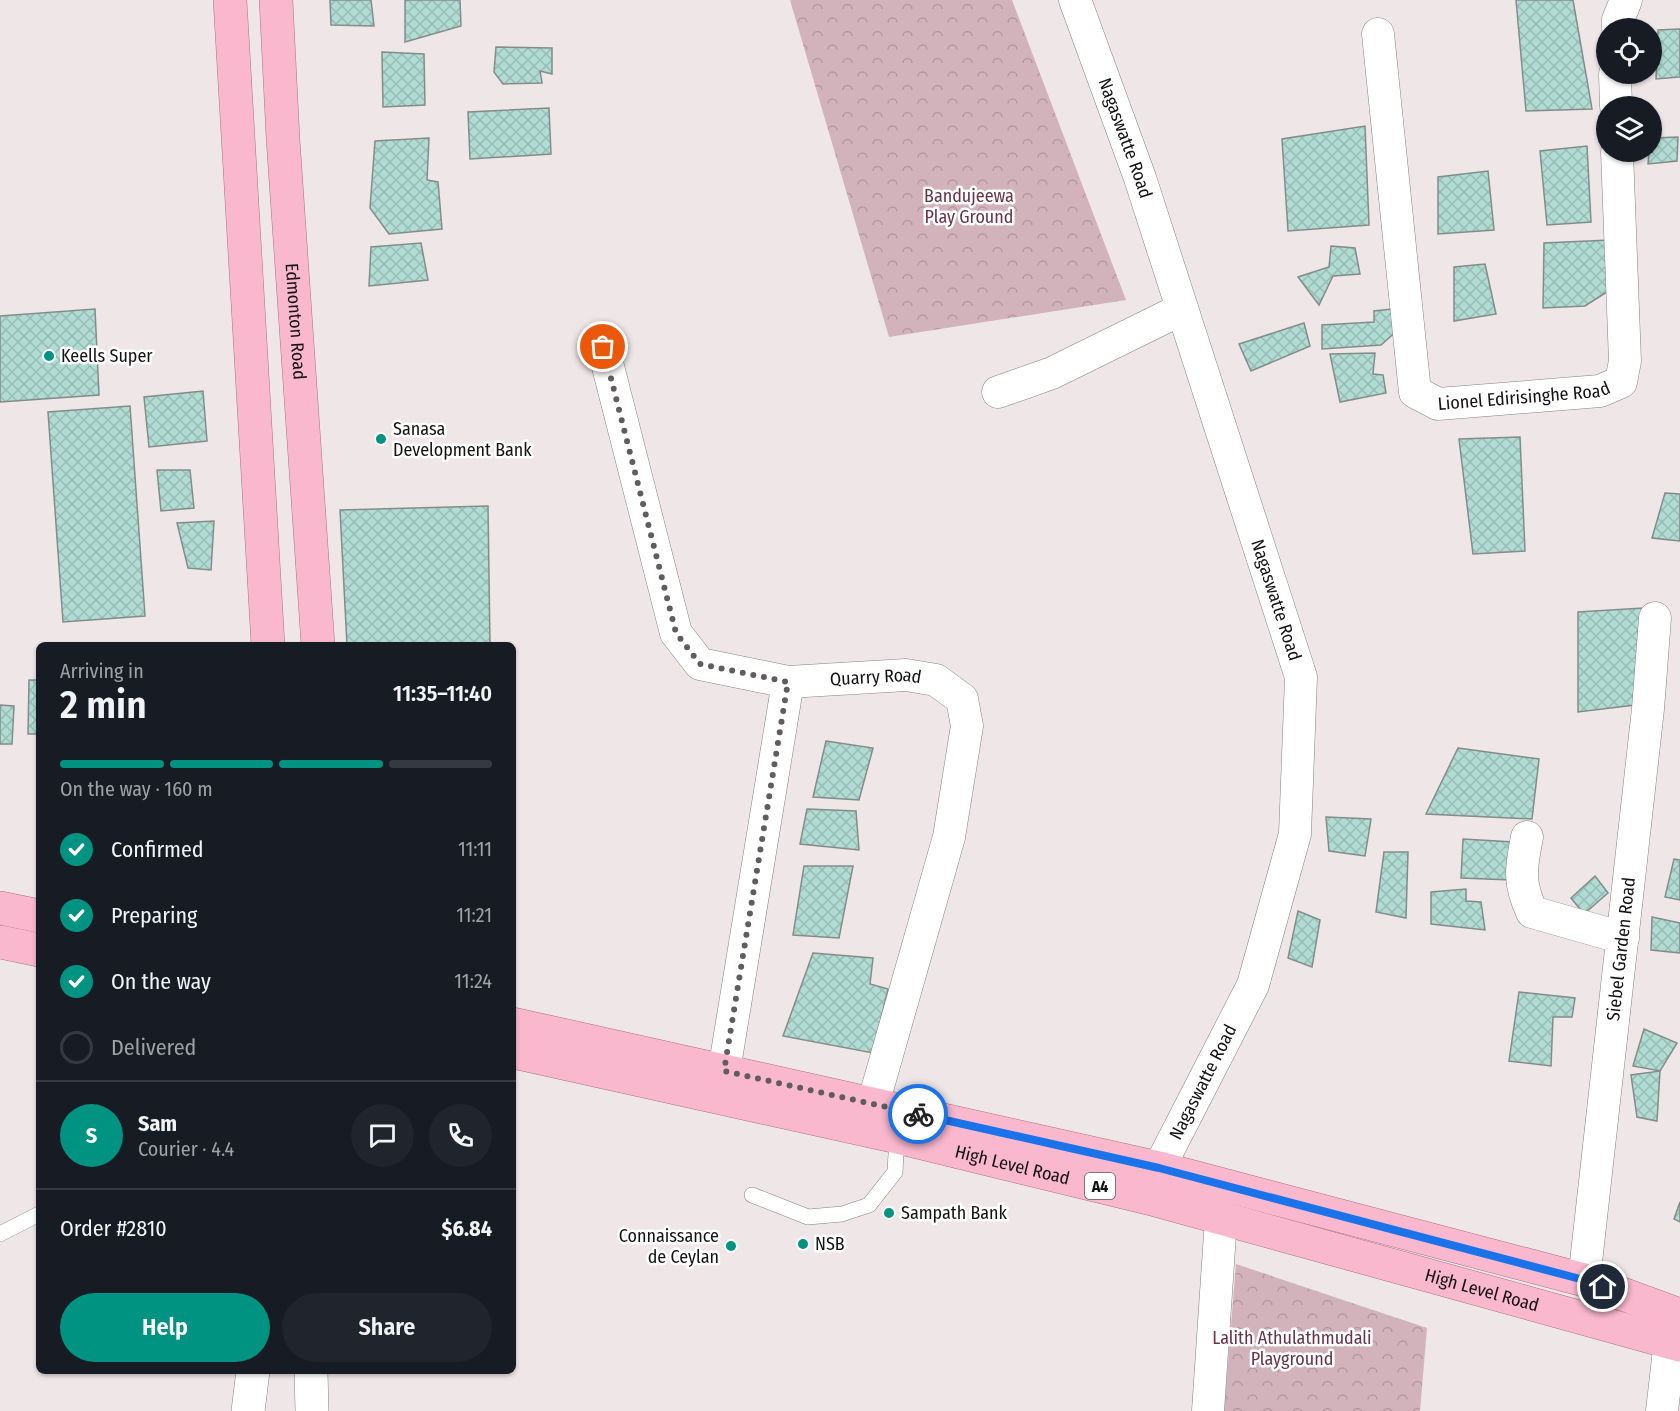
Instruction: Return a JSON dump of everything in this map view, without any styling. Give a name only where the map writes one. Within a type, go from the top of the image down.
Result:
[{"type":"highway","points":[[230,0],[268,642]]},
{"type":"highway","name":"Edmonton Road","points":[[276,0],[283,139],[318,642]]},
{"type":"highway","points":[[0,908],[36,915]]},
{"type":"highway","points":[[0,942],[36,949]]},
{"type":"highway","name":"High Level Road","points":[[516,1025],[873,1104],[1158,1184],[1221,1219],[1676,1334]]},
{"type":"highway","name":"High Level Road","points":[[516,1053],[897,1137],[1158,1184],[1584,1280],[1676,1334]]},
{"type":"main road","points":[[248,1411],[253,1374]]},
{"type":"main road","points":[[311,1374],[312,1411]]},
{"type":"street","name":"Nagaswatte Road","points":[[1075,0],[1140,178],[1301,677],[1295,834],[1253,985],[1158,1184]]},
{"type":"street","points":[[1619,18],[1626,0]]},
{"type":"street","name":"Lionel Edirisinghe Road","points":[[1378,34],[1415,392],[1438,404],[1600,391],[1621,382],[1624,361],[1617,162]]},
{"type":"street","points":[[998,392],[1052,373],[1182,309]]},
{"type":"street","name":"Quarry Road","points":[[603,347],[676,633],[700,664],[788,682],[906,675],[936,680],[962,699],[967,726],[949,837],[873,1104]]},
{"type":"street","name":"Siebel Garden Road","points":[[1584,1280],[1648,709],[1655,618]]},
{"type":"street","points":[[724,1071],[788,682]]},
{"type":"street","points":[[1527,837],[1521,867],[1522,884],[1532,912],[1623,938]]},
{"type":"street","points":[[1208,1411],[1221,1219]]},
{"type":"street","points":[[1662,1411],[1676,1334]]},
{"type":"lane","points":[[752,1195],[807,1217],[842,1214],[869,1204],[895,1172],[897,1137]]},
{"type":"lane","points":[[0,1234],[36,1216]]},
{"type":"green space","name":"Bandujeewa Play Ground","points":[[790,0],[1012,0],[1126,300],[889,337]]},
{"type":"green space","name":"Lalith Athulathmudali Playground","points":[[1236,1264],[1427,1328],[1420,1411],[1224,1411]]},
{"type":"building","points":[[330,0],[371,0],[374,26],[331,25]]},
{"type":"building","points":[[405,0],[460,0],[461,26],[405,42]]},
{"type":"building","points":[[1516,0],[1573,0],[1592,109],[1526,111]]},
{"type":"building","points":[[1680,29],[1680,77],[1662,78],[1662,30]]},
{"type":"building","points":[[496,47],[552,48],[552,74],[540,71],[542,83],[503,84],[494,72]]},
{"type":"building","points":[[382,52],[424,54],[425,105],[383,107]]},
{"type":"building","points":[[549,108],[551,154],[470,159],[468,112]]},
{"type":"building","points":[[1365,126],[1369,225],[1288,231],[1282,139]]},
{"type":"building","points":[[1678,137],[1677,161],[1648,164],[1648,162],[1662,162],[1662,138]]},
{"type":"building","points":[[429,138],[427,180],[438,182],[442,229],[389,234],[370,208],[375,141]]},
{"type":"building","points":[[1587,146],[1591,222],[1547,225],[1540,151]]},
{"type":"building","points":[[1488,171],[1494,230],[1438,234],[1438,177]]},
{"type":"building","points":[[1610,240],[1613,288],[1585,306],[1543,308],[1544,243]]},
{"type":"building","points":[[421,243],[428,280],[369,286],[371,247]]},
{"type":"building","points":[[1331,246],[1355,248],[1360,274],[1333,276],[1319,305],[1298,277],[1329,267]]},
{"type":"building","points":[[1485,264],[1496,314],[1454,321],[1454,267]]},
{"type":"building","points":[[1401,308],[1400,328],[1381,345],[1322,349],[1322,325],[1374,322],[1374,311]]},
{"type":"building","name":"Keells Super","points":[[95,309],[99,395],[0,402],[0,316]]},
{"type":"building","points":[[1304,323],[1310,346],[1251,371],[1239,344]]},
{"type":"building","points":[[1375,353],[1373,374],[1383,375],[1386,393],[1340,402],[1330,354]]},
{"type":"building","points":[[203,391],[207,441],[149,447],[144,397]]},
{"type":"building","points":[[130,406],[145,616],[63,622],[48,412]]},
{"type":"building","points":[[1520,437],[1525,551],[1473,554],[1459,439]]},
{"type":"building","points":[[157,470],[190,470],[194,508],[161,511]]},
{"type":"building","points":[[1665,493],[1680,494],[1680,541],[1652,538]]},
{"type":"building","points":[[488,506],[490,642],[347,642],[340,510]]},
{"type":"building","points":[[214,521],[211,570],[188,568],[177,523]]},
{"type":"building","points":[[1643,608],[1635,705],[1578,712],[1578,612]]},
{"type":"building","points":[[29,680],[36,680],[36,734],[28,734]]},
{"type":"building","points":[[0,705],[14,706],[12,744],[0,744]]},
{"type":"building","points":[[826,741],[873,748],[859,800],[813,797]]},
{"type":"building","points":[[1458,748],[1539,759],[1532,819],[1426,814]]},
{"type":"building","points":[[807,809],[856,811],[859,850],[800,844]]},
{"type":"building","points":[[1326,817],[1371,819],[1365,856],[1329,851]]},
{"type":"building","points":[[1463,839],[1513,842],[1511,880],[1461,878]]},
{"type":"building","points":[[1384,852],[1408,852],[1406,918],[1376,912]]},
{"type":"building","points":[[1674,859],[1680,860],[1680,900],[1665,897]]},
{"type":"building","points":[[804,866],[853,866],[839,938],[793,935]]},
{"type":"building","points":[[1595,876],[1608,893],[1584,914],[1571,898]]},
{"type":"building","points":[[1466,889],[1466,901],[1481,902],[1485,930],[1431,924],[1431,892]]},
{"type":"building","points":[[1298,911],[1320,920],[1312,967],[1288,958]]},
{"type":"building","points":[[1652,917],[1680,923],[1680,953],[1651,950]]},
{"type":"building","points":[[813,953],[873,958],[870,984],[888,989],[873,1053],[783,1036]]},
{"type":"building","points":[[1519,992],[1575,998],[1572,1017],[1553,1017],[1551,1066],[1509,1061]]},
{"type":"building","points":[[1644,1029],[1677,1043],[1660,1071],[1633,1066]]},
{"type":"building","points":[[1660,1071],[1657,1121],[1637,1117],[1631,1075]]},
{"type":"building","points":[[1680,1202],[1680,1222],[1674,1219]]},
{"type":"way so far","points":[[603,347],[676,633],[700,664],[788,682],[724,1071],[918,1114]]},
{"type":"place","name":"Keells Super","points":[[49,356]]},
{"type":"place","name":"Sanasa Development Bank","points":[[381,439]]},
{"type":"place","name":"Sampath Bank","points":[[889,1213]]},
{"type":"place","name":"NSB","points":[[803,1244]]},
{"type":"place","name":"Connaissance de Ceylan","points":[[731,1246]]},
{"type":"route","points":[[918,1114],[1159,1168],[1584,1280],[1603,1287]]}]
